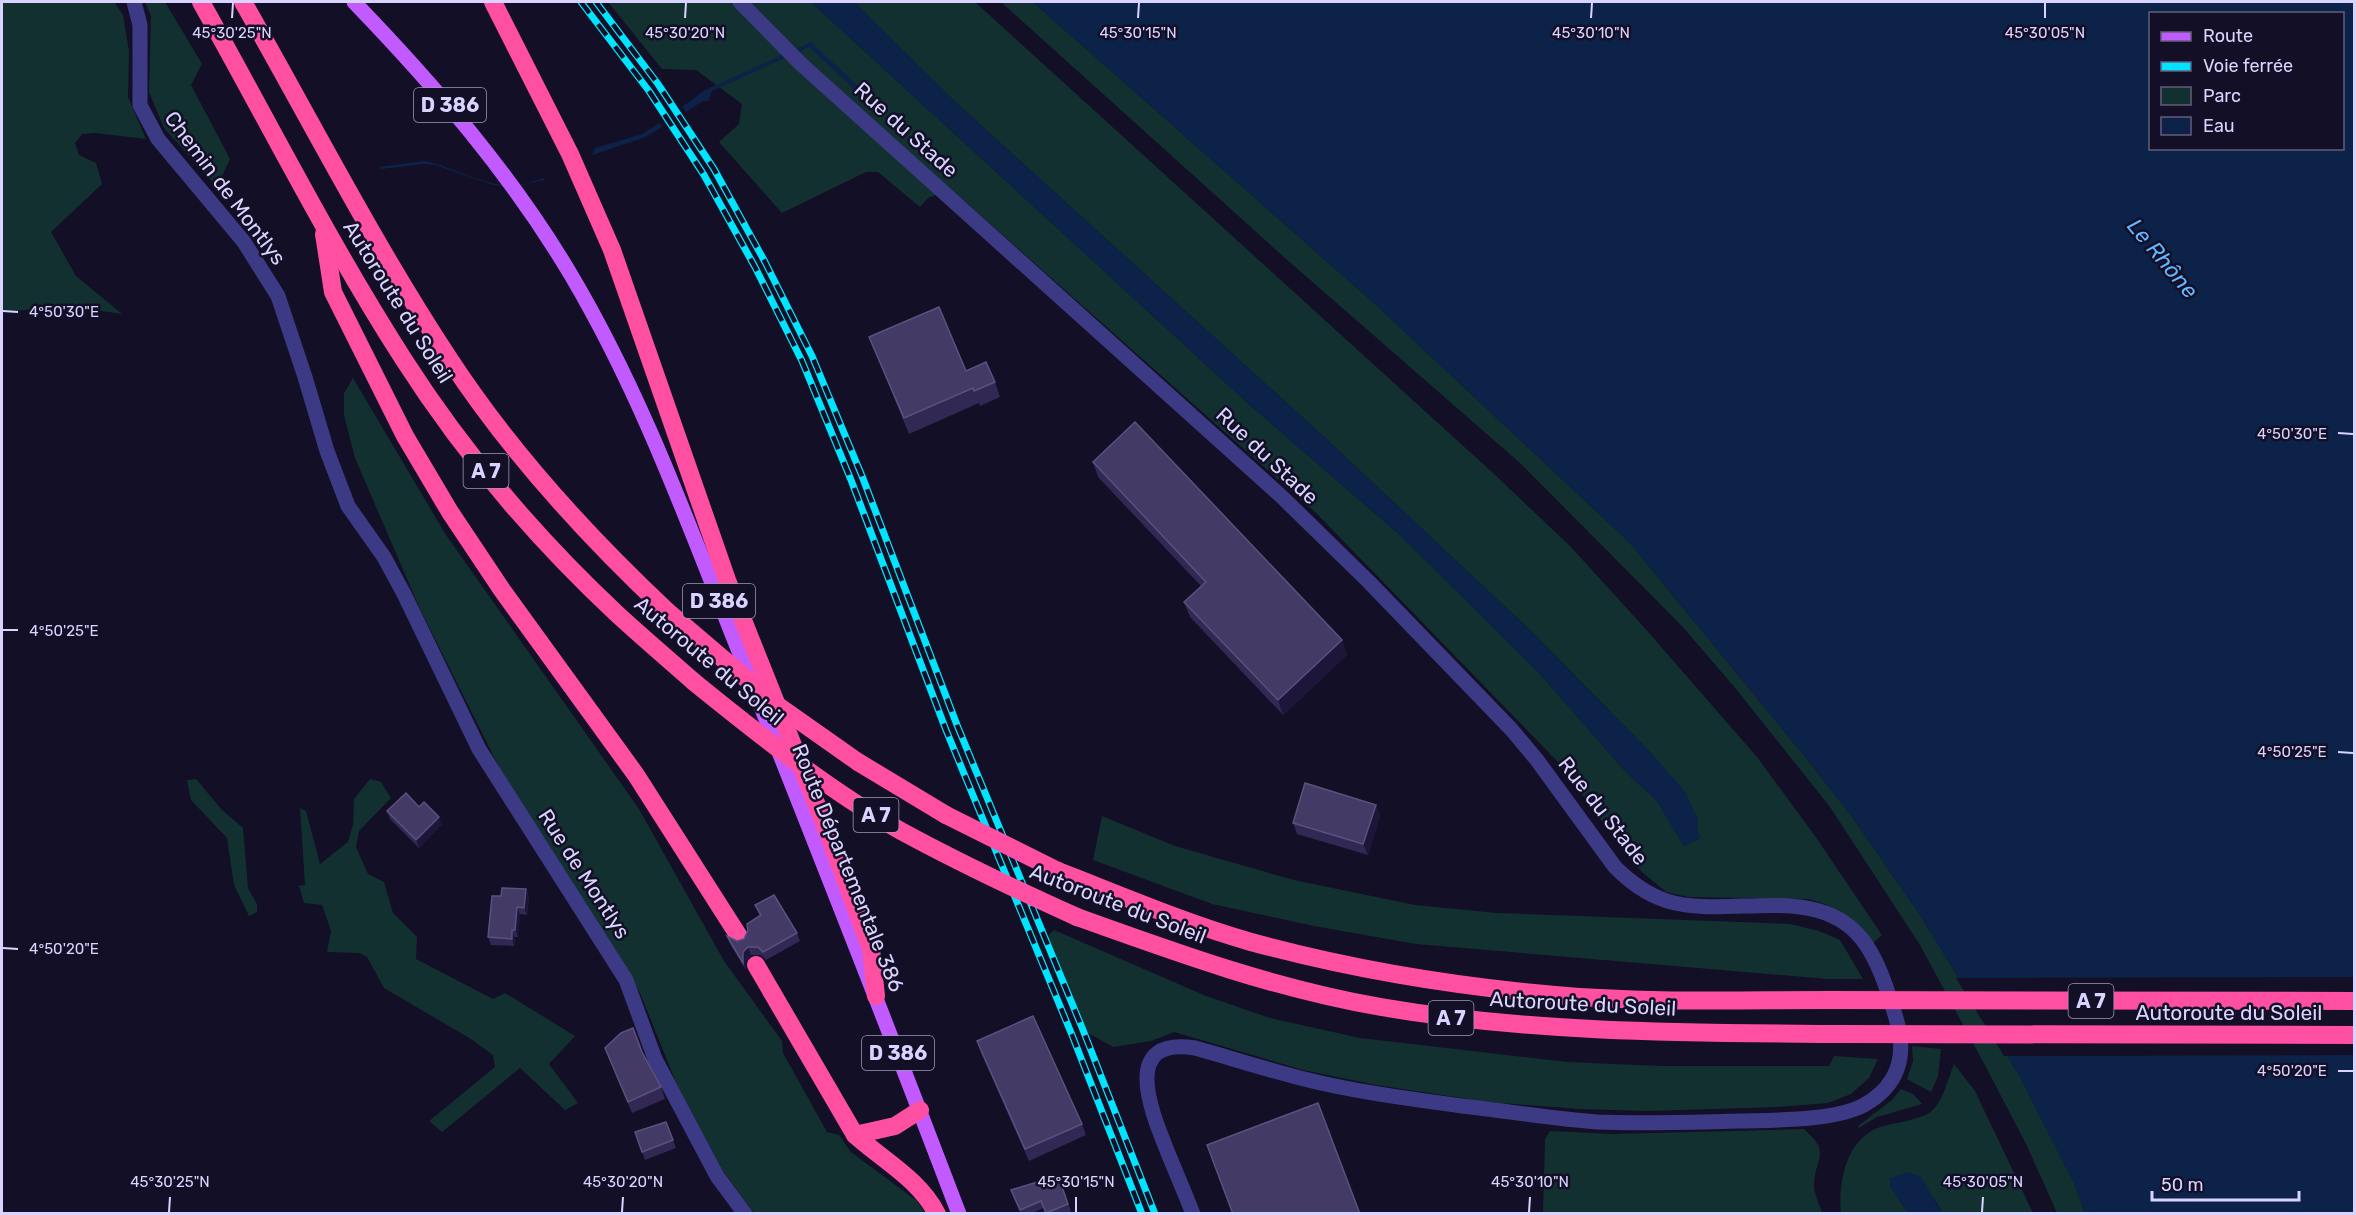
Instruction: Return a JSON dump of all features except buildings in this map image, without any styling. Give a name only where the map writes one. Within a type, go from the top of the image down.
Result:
[{"type":"highway","name":"Autoroute du Soleil","points":[[201,2],[323,223],[405,361],[435,405],[506,497],[615,612],[741,720],[827,783],[899,830],[999,881],[1077,917],[1239,974],[1312,992],[1433,1015],[1552,1028],[1608,1031],[2355,1035]]},
{"type":"highway","name":"Autoroute du Soleil","points":[[243,2],[397,275],[451,361],[537,477],[622,569],[667,611],[777,705],[858,762],[946,815],[1058,871],[1155,909],[1249,941],[1387,973],[1461,985],[1557,996],[1687,1000],[2355,1001]]},
{"type":"highway","points":[[493,2],[570,154],[612,250],[727,580],[828,833],[871,950],[876,996]]},
{"type":"highway","points":[[323,223],[333,292],[405,436],[450,512],[501,590],[636,775],[740,938]]},
{"type":"highway","points":[[756,966],[855,1135],[912,1179],[937,1214]]},
{"type":"highway","points":[[855,1135],[895,1126],[920,1110]]},
{"type":"main road","name":"Route Départementale 386","points":[[354,2],[440,94],[476,138],[534,218],[598,322],[650,428],[876,996],[959,1214]]},
{"type":"street","name":"Chemin de Montlys","points":[[134,2],[140,25],[140,105],[158,139],[244,242],[278,296],[341,490],[358,521],[384,557]]},
{"type":"street","name":"Rue du Stade","points":[[740,2],[801,64],[1281,496],[1369,582],[1511,729],[1537,759],[1615,867],[1630,881],[1645,892],[1669,902],[1697,905],[1789,906],[1819,911],[1843,920],[1862,940],[1877,966],[1901,1036],[1901,1060],[1894,1076],[1882,1093],[1862,1106],[1826,1116],[1669,1123],[1597,1122],[1414,1100],[1305,1080],[1195,1048],[1179,1046],[1164,1050],[1153,1057],[1147,1073],[1147,1091],[1150,1110],[1193,1214]]},
{"type":"street","name":"Rue de Montlys","points":[[384,557],[479,749],[626,980],[655,1059],[717,1176],[746,1214]]},
{"type":"green space","points":[[2,2],[114,2],[123,15],[129,51],[128,97],[146,139],[95,133],[82,134],[75,143],[79,155],[96,163],[102,184],[51,232],[76,276],[122,314],[68,306],[2,312]]},
{"type":"green space","points":[[145,2],[165,2],[202,64],[191,85],[230,159],[217,187],[164,128],[149,92],[151,16]]},
{"type":"green space","points":[[608,2],[811,2],[1251,406],[1401,536],[1538,672],[1626,772],[1657,801],[1684,846],[1700,838],[1698,819],[1649,751],[1530,630],[1323,436],[952,99],[854,2],[975,2],[1493,473],[1571,547],[1757,757],[1815,836],[1882,935],[1873,943],[1845,915],[1828,905],[1808,899],[1688,897],[1666,892],[1643,873],[1627,855],[1558,762],[1316,513],[951,189],[928,198],[920,207],[878,172],[866,172],[782,213],[719,142],[739,124],[742,104],[696,70],[662,69]]},
{"type":"green space","points":[[1001,2],[1033,2],[1375,304],[1629,542],[1807,759],[1853,818],[1918,912],[2019,1075],[2074,1183],[2085,1213],[2057,1213],[2026,1144],[1920,945],[1830,807],[1736,689],[1682,626],[1520,463],[1285,258]]},
{"type":"green space","points":[[353,378],[446,535],[639,809],[724,961],[782,1041],[783,1053],[827,1132],[839,1135],[851,1152],[917,1201],[925,1213],[754,1213],[723,1171],[677,1085],[640,993],[508,785],[420,609],[355,458],[344,415],[344,393]]},
{"type":"green space","points":[[196,779],[222,810],[243,828],[248,888],[257,904],[257,912],[249,916],[234,885],[227,838],[191,800],[187,780]]},
{"type":"green space","points":[[370,779],[381,782],[391,798],[359,831],[356,847],[368,874],[384,882],[393,913],[417,937],[416,959],[493,999],[505,993],[575,1036],[549,1064],[578,1103],[565,1110],[520,1068],[442,1132],[429,1121],[495,1067],[493,1055],[471,1039],[384,988],[367,957],[359,953],[327,952],[331,931],[322,905],[304,903],[299,886],[305,885],[300,808],[306,811],[320,864],[348,842],[353,825],[354,799]]},
{"type":"green space","points":[[1102,816],[1175,846],[1294,880],[1415,905],[1497,913],[1790,924],[1819,931],[1840,940],[1863,979],[1828,979],[1416,944],[1314,926],[1212,904],[1093,860]]},
{"type":"green space","points":[[1054,930],[1206,996],[1270,1018],[1360,1038],[1568,1062],[1661,1066],[1829,1066],[1834,1056],[1878,1059],[1869,1078],[1851,1094],[1828,1103],[1778,1107],[1646,1111],[1579,1109],[1489,1102],[1376,1085],[1303,1070],[1174,1032],[1151,1041],[1113,1047],[1088,1033],[1048,936]]},
{"type":"green space","points":[[1912,1046],[1941,1049],[1938,1076],[1931,1092],[1907,1079],[1913,1061]]},
{"type":"green space","points":[[1954,1064],[1975,1091],[2033,1213],[1942,1213],[1934,1198],[1890,1187],[1908,1213],[1841,1214],[1843,1176],[1852,1151],[1859,1141],[1880,1127],[1924,1115],[1934,1109]]},
{"type":"green space","points":[[1901,1089],[1913,1094],[1922,1104],[1877,1117],[1859,1128],[1858,1126],[1892,1100]]},
{"type":"green space","points":[[1804,1129],[1813,1137],[1820,1150],[1814,1185],[1822,1213],[1543,1213],[1545,1139],[1550,1131],[1613,1134]]},
{"type":"water","points":[[811,2],[854,2],[952,99],[1323,436],[1530,630],[1649,751],[1684,790],[1698,819],[1700,838],[1684,846],[1657,801],[1626,772],[1538,672],[1401,536],[1251,406]]},
{"type":"water","name":"Le Rhône","points":[[1033,2],[2354,2],[2354,1213],[2085,1213],[2074,1183],[2019,1075],[1918,912],[1853,818],[1807,759],[1629,542],[1375,304]]},
{"type":"water","points":[[811,42],[859,87],[864,87],[858,93],[809,47],[712,91],[708,101],[703,101],[686,112],[682,107],[705,90]]},
{"type":"water","points":[[659,123],[662,127],[646,137],[592,155],[595,148],[642,134]]},
{"type":"water","points":[[425,161],[482,180],[505,185],[519,185],[544,178],[545,180],[509,188],[490,184],[435,165],[423,164],[382,169],[378,167]]},
{"type":"water","points":[[1909,1172],[1921,1177],[1942,1213],[1908,1213],[1890,1187],[1890,1178]]},
{"type":"pier","points":[[2354,977],[2354,1055],[2004,1056],[1956,978]]},
{"type":"railway","points":[[581,2],[649,91],[704,175],[755,267],[802,361],[851,480],[946,730],[1072,1035],[1142,1214]]},
{"type":"railway","points":[[596,2],[658,84],[714,169],[765,262],[812,356],[862,476],[957,725],[1083,1030],[1155,1214]]}]
